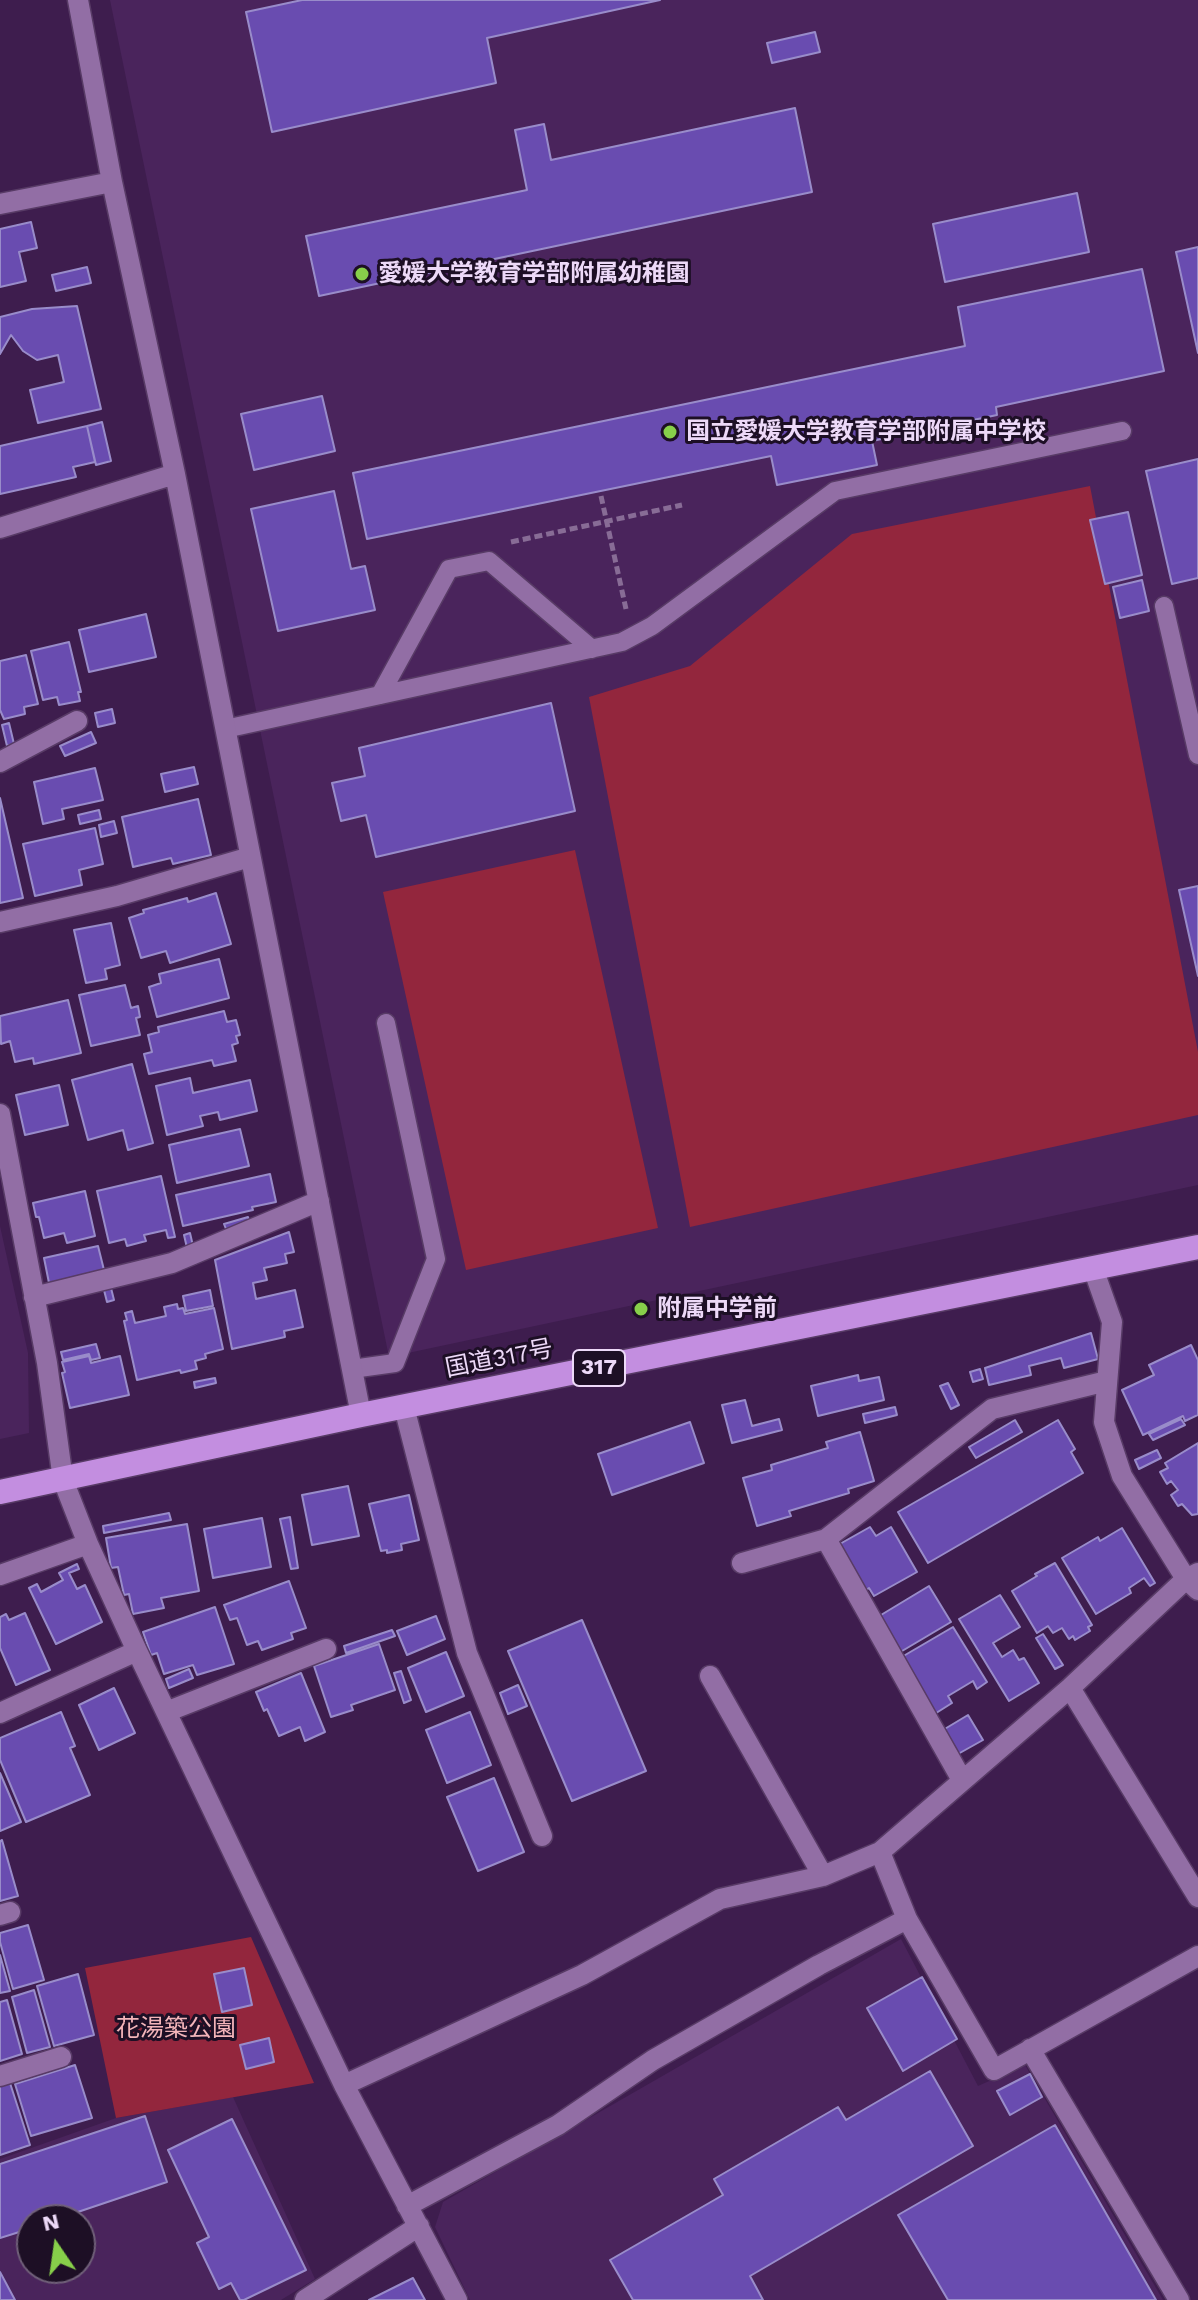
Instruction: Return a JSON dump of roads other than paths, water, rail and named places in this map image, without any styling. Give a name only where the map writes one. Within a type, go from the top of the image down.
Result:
[{"type":"highway","name":"国道317号","points":[[0,1492],[361,1415],[1198,1247]]},
{"type":"street","points":[[78,0],[361,1415]]},
{"type":"street","points":[[0,204],[112,182]]},
{"type":"street","points":[[0,528],[175,474]]},
{"type":"street","points":[[0,762],[77,721]]},
{"type":"street","points":[[0,922],[117,896],[250,857]]},
{"type":"street","points":[[0,1114],[47,1363],[63,1480],[88,1544],[137,1651],[344,2085],[457,2300]]},
{"type":"street","points":[[34,1297],[172,1263],[319,1201]]},
{"type":"street","points":[[344,2085],[582,1975],[720,1899],[823,1876],[880,1852],[1194,1581],[1122,1476],[1104,1422],[1112,1322],[1093,1268]]},
{"type":"street","points":[[742,1563],[826,1539],[992,1409],[1107,1381]]},
{"type":"street","points":[[404,1407],[467,1653],[542,1836]]},
{"type":"street","points":[[826,1539],[962,1780]]},
{"type":"street","points":[[0,1575],[88,1544]]},
{"type":"street","points":[[166,1712],[326,1649]]},
{"type":"street","points":[[0,1713],[137,1651]]},
{"type":"street","points":[[710,1676],[823,1876]]},
{"type":"street","points":[[1070,1688],[1198,1897]]},
{"type":"street","points":[[880,1852],[907,1919],[994,2070],[1198,1956]]},
{"type":"street","points":[[407,2206],[558,2125],[653,2060],[819,1965],[907,1919]]},
{"type":"street","points":[[1030,2049],[1179,2300]]},
{"type":"street","points":[[0,2076],[61,2057]]},
{"type":"street","points":[[305,2300],[419,2226]]},
{"type":"lane","points":[[225,729],[622,642],[652,626],[835,491],[1122,431]]},
{"type":"lane","points":[[380,695],[449,569],[489,561],[592,649]]},
{"type":"lane","points":[[1164,606],[1198,755]]},
{"type":"lane","points":[[352,1369],[395,1363],[436,1259],[386,1023]]},
{"type":"place","name":"愛媛大学教育学部附属幼稚園","points":[[362,274]]},
{"type":"place","name":"国立愛媛大学教育学部附属中学校","points":[[670,432]]},
{"type":"place","name":"附属中学前","points":[[641,1309]]},
{"type":"park label","name":"花湯築公園","points":[[176,2029]]}]
